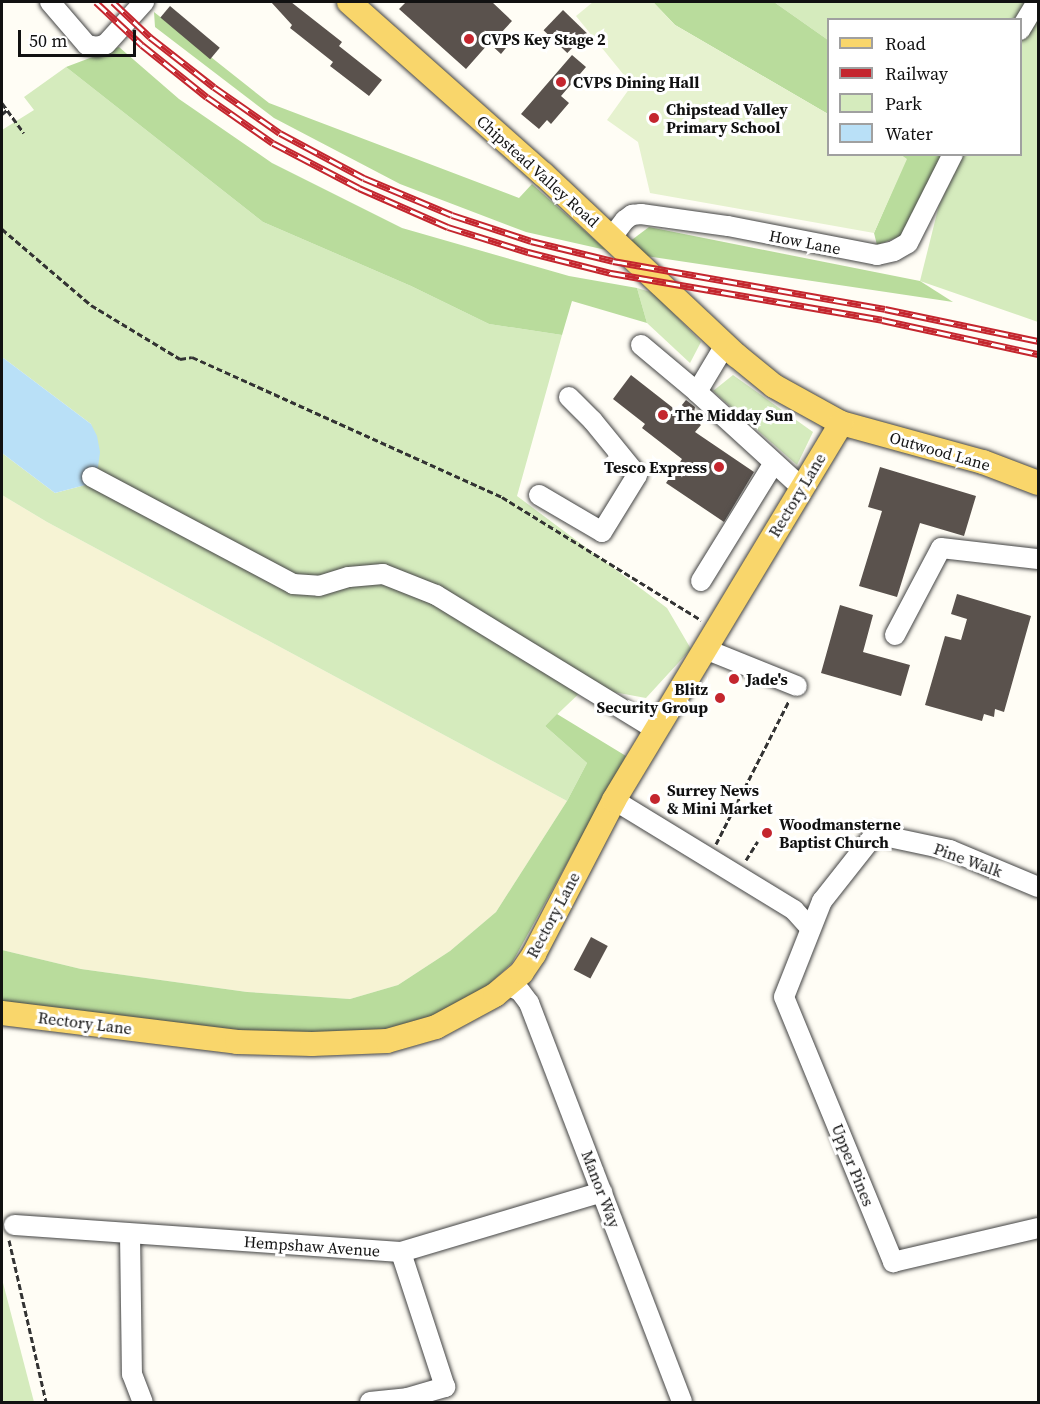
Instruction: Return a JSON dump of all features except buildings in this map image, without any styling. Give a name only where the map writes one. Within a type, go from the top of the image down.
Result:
[{"type":"main road","name":"Chipstead Valley Road","points":[[349,2],[612,237],[725,345],[782,391],[841,423]]},
{"type":"main road","name":"Rectory Lane","points":[[2,1013],[237,1042],[312,1044],[387,1041],[436,1027],[475,1007],[508,985],[522,972],[534,954],[614,800],[841,423]]},
{"type":"main road","name":"Outwood Lane","points":[[841,423],[983,462],[1038,483]]},
{"type":"street","points":[[50,2],[87,45],[97,47],[106,44],[144,2]]},
{"type":"street","points":[[1022,27],[1037,2]]},
{"type":"street","name":"How Lane","points":[[612,237],[625,220],[632,215],[641,214],[728,226],[877,255],[894,251],[908,243],[952,156]]},
{"type":"street","points":[[641,345],[697,392],[802,488]]},
{"type":"street","points":[[697,392],[725,345]]},
{"type":"street","points":[[539,495],[602,532],[637,476],[593,421],[569,397]]},
{"type":"street","points":[[701,581],[774,463]]},
{"type":"street","points":[[92,477],[293,584],[319,586],[349,577],[382,574],[436,595],[656,730]]},
{"type":"street","points":[[895,635],[941,548],[1038,559]]},
{"type":"street","points":[[711,639],[797,686]]},
{"type":"street","points":[[614,800],[794,910],[811,929]]},
{"type":"street","name":"Pine Walk","points":[[811,929],[822,902],[874,834],[950,850],[1038,887]]},
{"type":"street","points":[[794,910],[822,902]]},
{"type":"street","name":"Upper Pines","points":[[811,929],[784,997],[892,1262],[1038,1228]]},
{"type":"street","name":"Manor Way","points":[[508,985],[520,991],[529,1004],[682,1402]]},
{"type":"street","name":"Hempshaw Avenue","points":[[11,1232],[130,1234],[401,1252],[602,1192]]},
{"type":"street","points":[[130,1234],[132,1374],[143,1402]]},
{"type":"street","points":[[370,1402],[407,1398],[445,1387],[401,1252]]},
{"type":"path","points":[[2,103],[24,133]]},
{"type":"path","points":[[2,114],[7,110]]},
{"type":"path","points":[[2,229],[91,305],[180,359],[192,357],[502,497],[711,639]]},
{"type":"path","points":[[709,858],[797,686]]},
{"type":"path","points":[[737,875],[758,841]]},
{"type":"path","points":[[11,1232],[46,1402]]},
{"type":"shaded area","points":[[2,495],[47,522],[567,801],[496,912],[450,951],[398,985],[350,999],[247,992],[81,969],[2,950]]},
{"type":"green space","points":[[593,2],[653,2],[675,25],[827,113],[827,156],[903,156],[907,159],[874,233],[650,193],[638,142],[607,120],[632,85],[576,16]]},
{"type":"green space","points":[[653,2],[774,2],[827,39],[827,113],[675,25]]},
{"type":"green space","points":[[774,2],[1027,2],[1015,18],[827,18],[827,39]]},
{"type":"green space","points":[[1038,2],[1038,322],[920,281],[939,205],[963,156],[1022,156],[1022,31]]},
{"type":"green space","points":[[154,12],[269,103],[519,198],[532,184],[606,250],[526,232],[400,184],[274,118],[155,27]]},
{"type":"green space","points":[[119,47],[179,99],[272,163],[402,228],[569,276],[637,288],[647,323],[572,301],[562,335],[489,324],[411,286],[263,222],[66,67]]},
{"type":"green space","points":[[66,67],[263,222],[411,286],[489,324],[562,335],[517,496],[667,608],[691,649],[646,698],[586,687],[545,726],[587,763],[567,801],[47,522],[2,495],[2,453],[55,493],[89,484],[98,467],[91,424],[2,357],[2,130],[34,110],[24,97]]},
{"type":"green space","points":[[902,156],[941,156],[904,235],[877,245],[874,233],[906,159]]},
{"type":"green space","points":[[649,227],[920,281],[953,302],[646,256],[629,242]]},
{"type":"green space","points":[[637,288],[654,293],[701,342],[690,363],[647,323]]},
{"type":"green space","points":[[733,375],[813,432],[797,465],[713,391]]},
{"type":"green space","points":[[557,714],[626,756],[512,963],[483,990],[442,1016],[399,1030],[241,1034],[2,1006],[2,950],[81,969],[247,992],[350,999],[398,985],[450,951],[496,912],[567,801],[587,763],[545,726]]},
{"type":"green space","points":[[2,1279],[34,1402],[2,1402]]},
{"type":"water","points":[[2,357],[91,424],[97,436],[100,452],[98,467],[89,484],[55,493],[2,453]]},
{"type":"railway","points":[[96,2],[142,45],[207,97],[273,143],[359,188],[448,227],[528,252],[611,273],[882,320],[1038,354]]},
{"type":"railway","points":[[113,2],[150,37],[214,87],[280,133],[364,178],[452,215],[531,241],[613,261],[885,309],[1038,341]]},
{"type":"place","name":"CVPS Key Stage 2","points":[[469,39]]},
{"type":"place","name":"CVPS Dining Hall","points":[[561,82]]},
{"type":"place","name":"Chipstead Valley Primary School","points":[[654,118]]},
{"type":"place","name":"The Midday Sun","points":[[663,415]]},
{"type":"place","name":"Tesco Express","points":[[719,467]]},
{"type":"place","name":"Jade's","points":[[734,679]]},
{"type":"place","name":"Blitz Security Group","points":[[720,698]]},
{"type":"place","name":"Surrey News & Mini Market","points":[[655,799]]},
{"type":"place","name":"Woodmansterne Baptist Church","points":[[767,833]]}]
